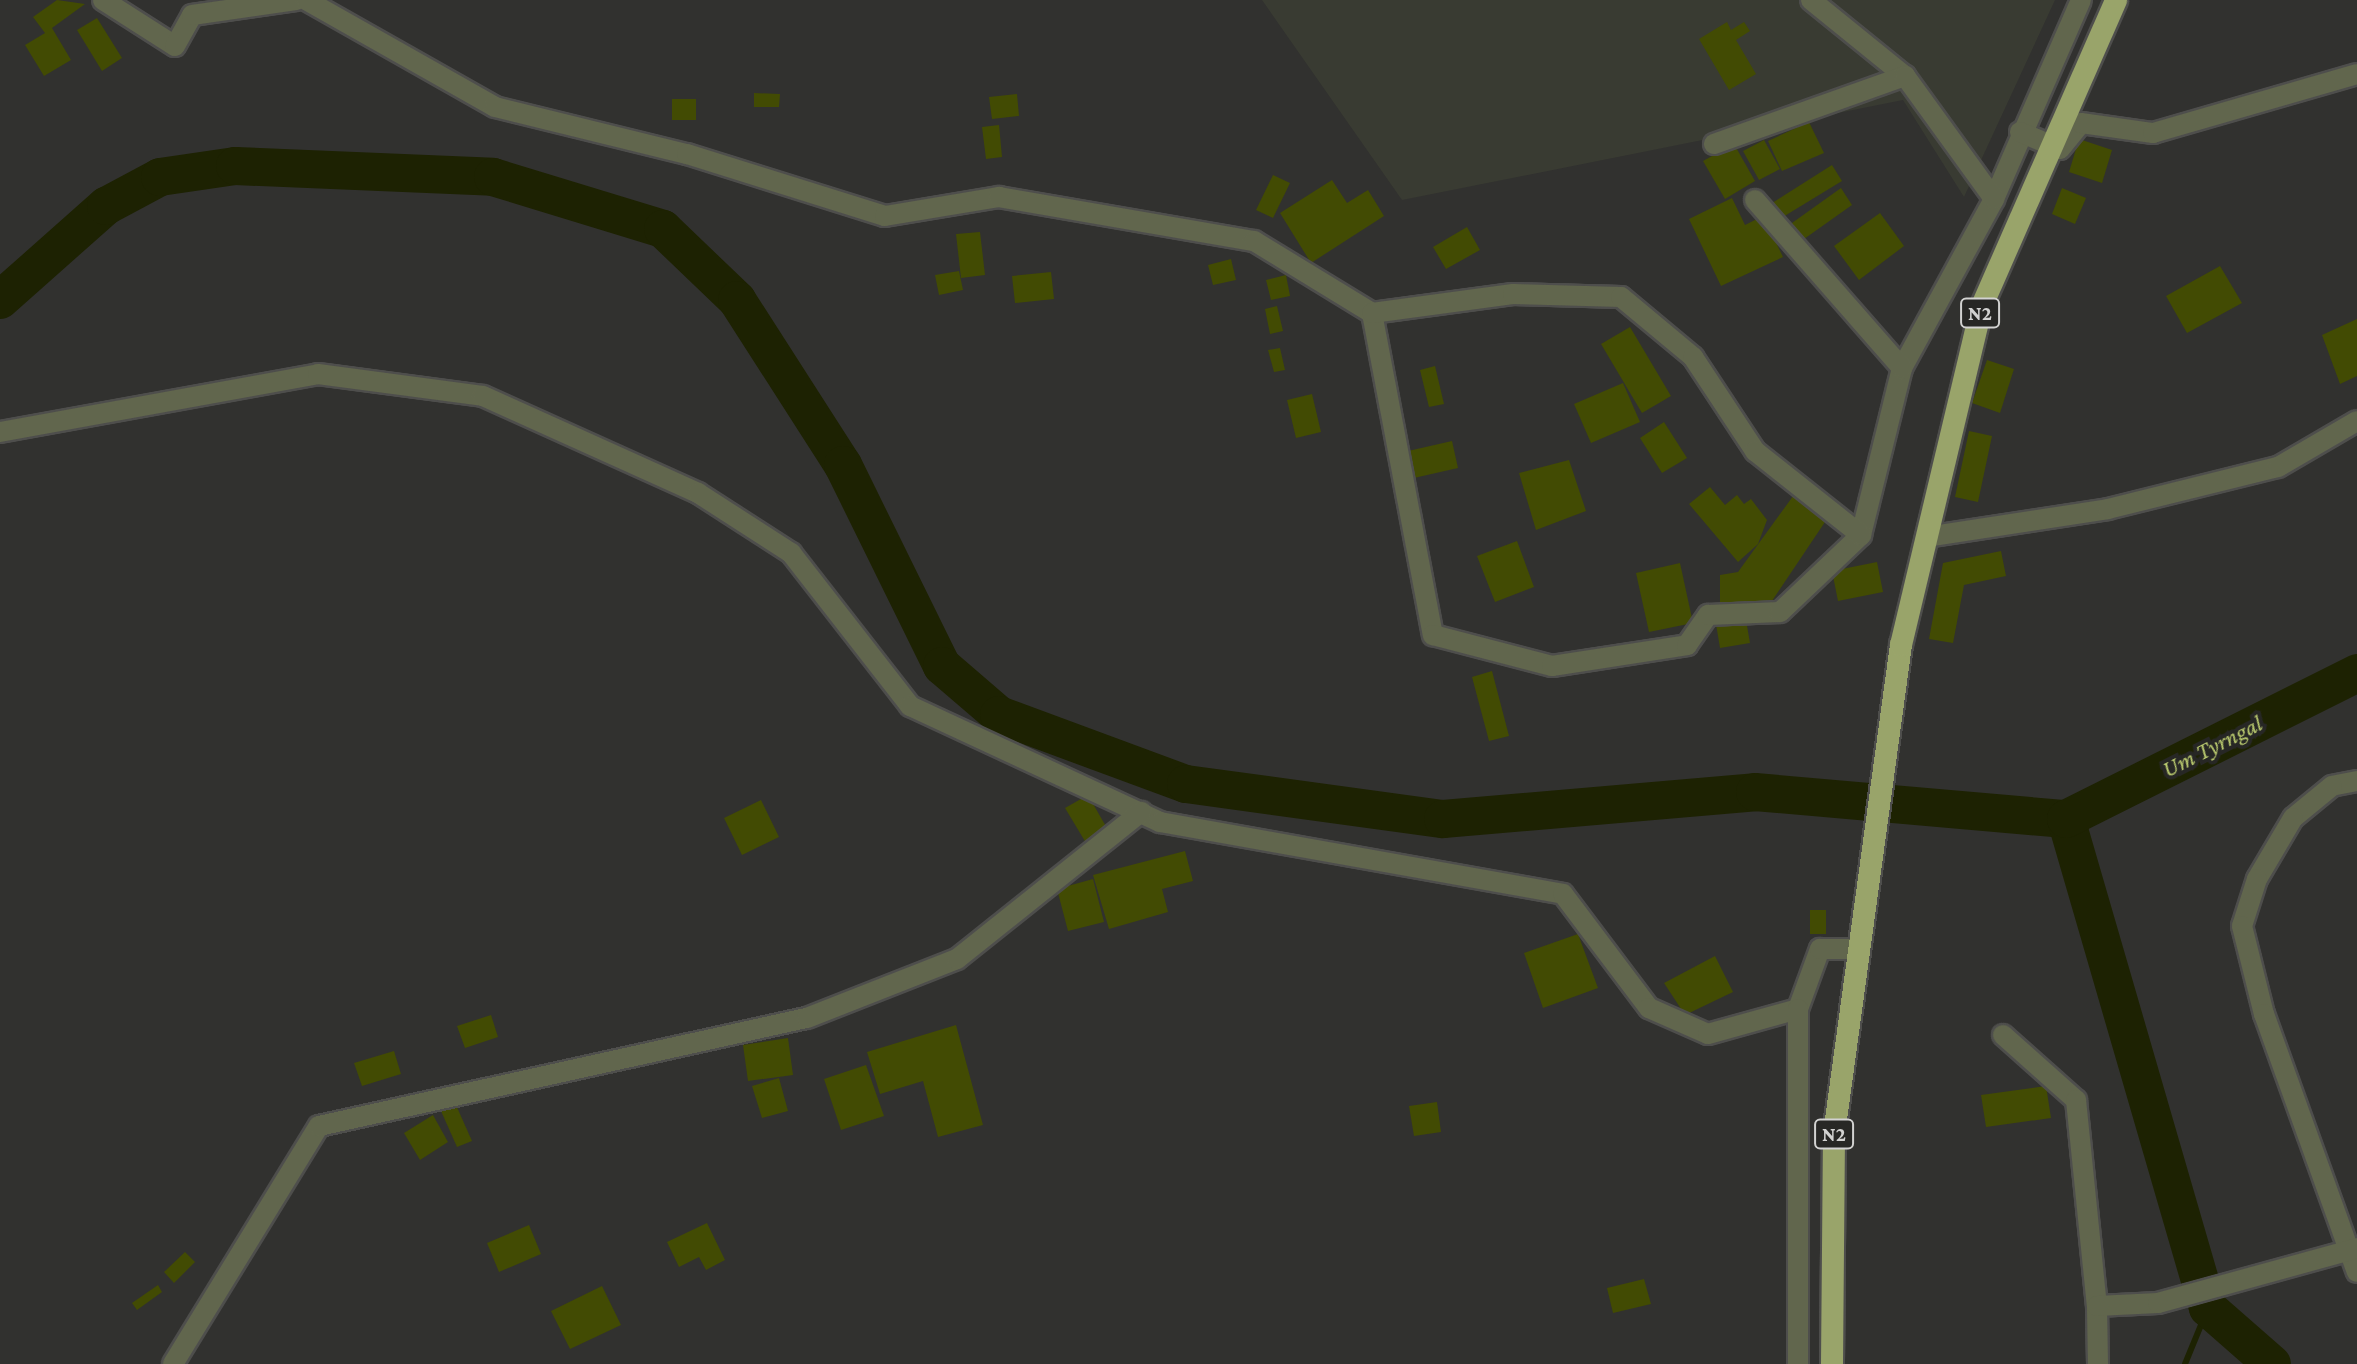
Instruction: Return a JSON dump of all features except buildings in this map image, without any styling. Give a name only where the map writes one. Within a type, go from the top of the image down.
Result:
[{"type":"highway","name":"N2","points":[[1832,1364],[1834,1134],[1860,906],[1901,645],[1932,536],[1981,308],[2049,143],[2116,0]]},
{"type":"street","points":[[103,0],[175,46],[192,15],[296,0]]},
{"type":"street","points":[[306,0],[495,107],[687,154],[885,216],[999,197],[1254,241],[1372,313],[1513,294],[1621,297],[1693,357],[1755,451],[1861,535]]},
{"type":"street","points":[[1811,0],[1905,76],[1994,199]]},
{"type":"street","points":[[1372,313],[1433,635],[1552,666],[1687,645],[1708,615],[1780,612],[1861,535],[1902,368],[1994,199],[2020,132],[2081,0]]},
{"type":"street","points":[[2020,132],[2060,149],[2081,123],[2153,133],[2357,74]]},
{"type":"street","points":[[1714,144],[1905,76]]},
{"type":"street","points":[[1755,200],[1902,368]]},
{"type":"street","points":[[0,432],[318,374],[483,396],[698,493],[791,553],[910,706],[1160,822],[1563,894],[1649,1008],[1708,1034],[1798,1009]]},
{"type":"street","points":[[1932,536],[2108,509],[2278,467],[2357,421]]},
{"type":"street","points":[[2097,1306],[2158,1303],[2262,1275],[2354,1259],[2264,1014],[2242,926],[2257,879],[2293,818],[2332,786],[2357,781]]},
{"type":"street","points":[[173,1364],[319,1126],[807,1018],[957,959],[1141,812]]},
{"type":"street","points":[[1798,1364],[1798,1009],[1820,949],[1855,949]]},
{"type":"street","points":[[2003,1035],[2076,1100],[2097,1306],[2098,1364]]},
{"type":"shaded area","points":[[1262,0],[2055,0],[1964,197],[1903,100],[1402,200]]},
{"type":"waterway","points":[[0,300],[106,206],[160,177],[235,166],[493,177],[663,229],[737,300],[843,465],[942,666],[999,715],[1186,784],[1443,819],[1755,792],[2066,819]]},
{"type":"waterway","name":"Um Tyrngal","points":[[2066,819],[2357,673]]},
{"type":"waterway","points":[[2066,819],[2208,1308],[2272,1364]]},
{"type":"waterway","points":[[2185,1364],[2208,1308]]}]
